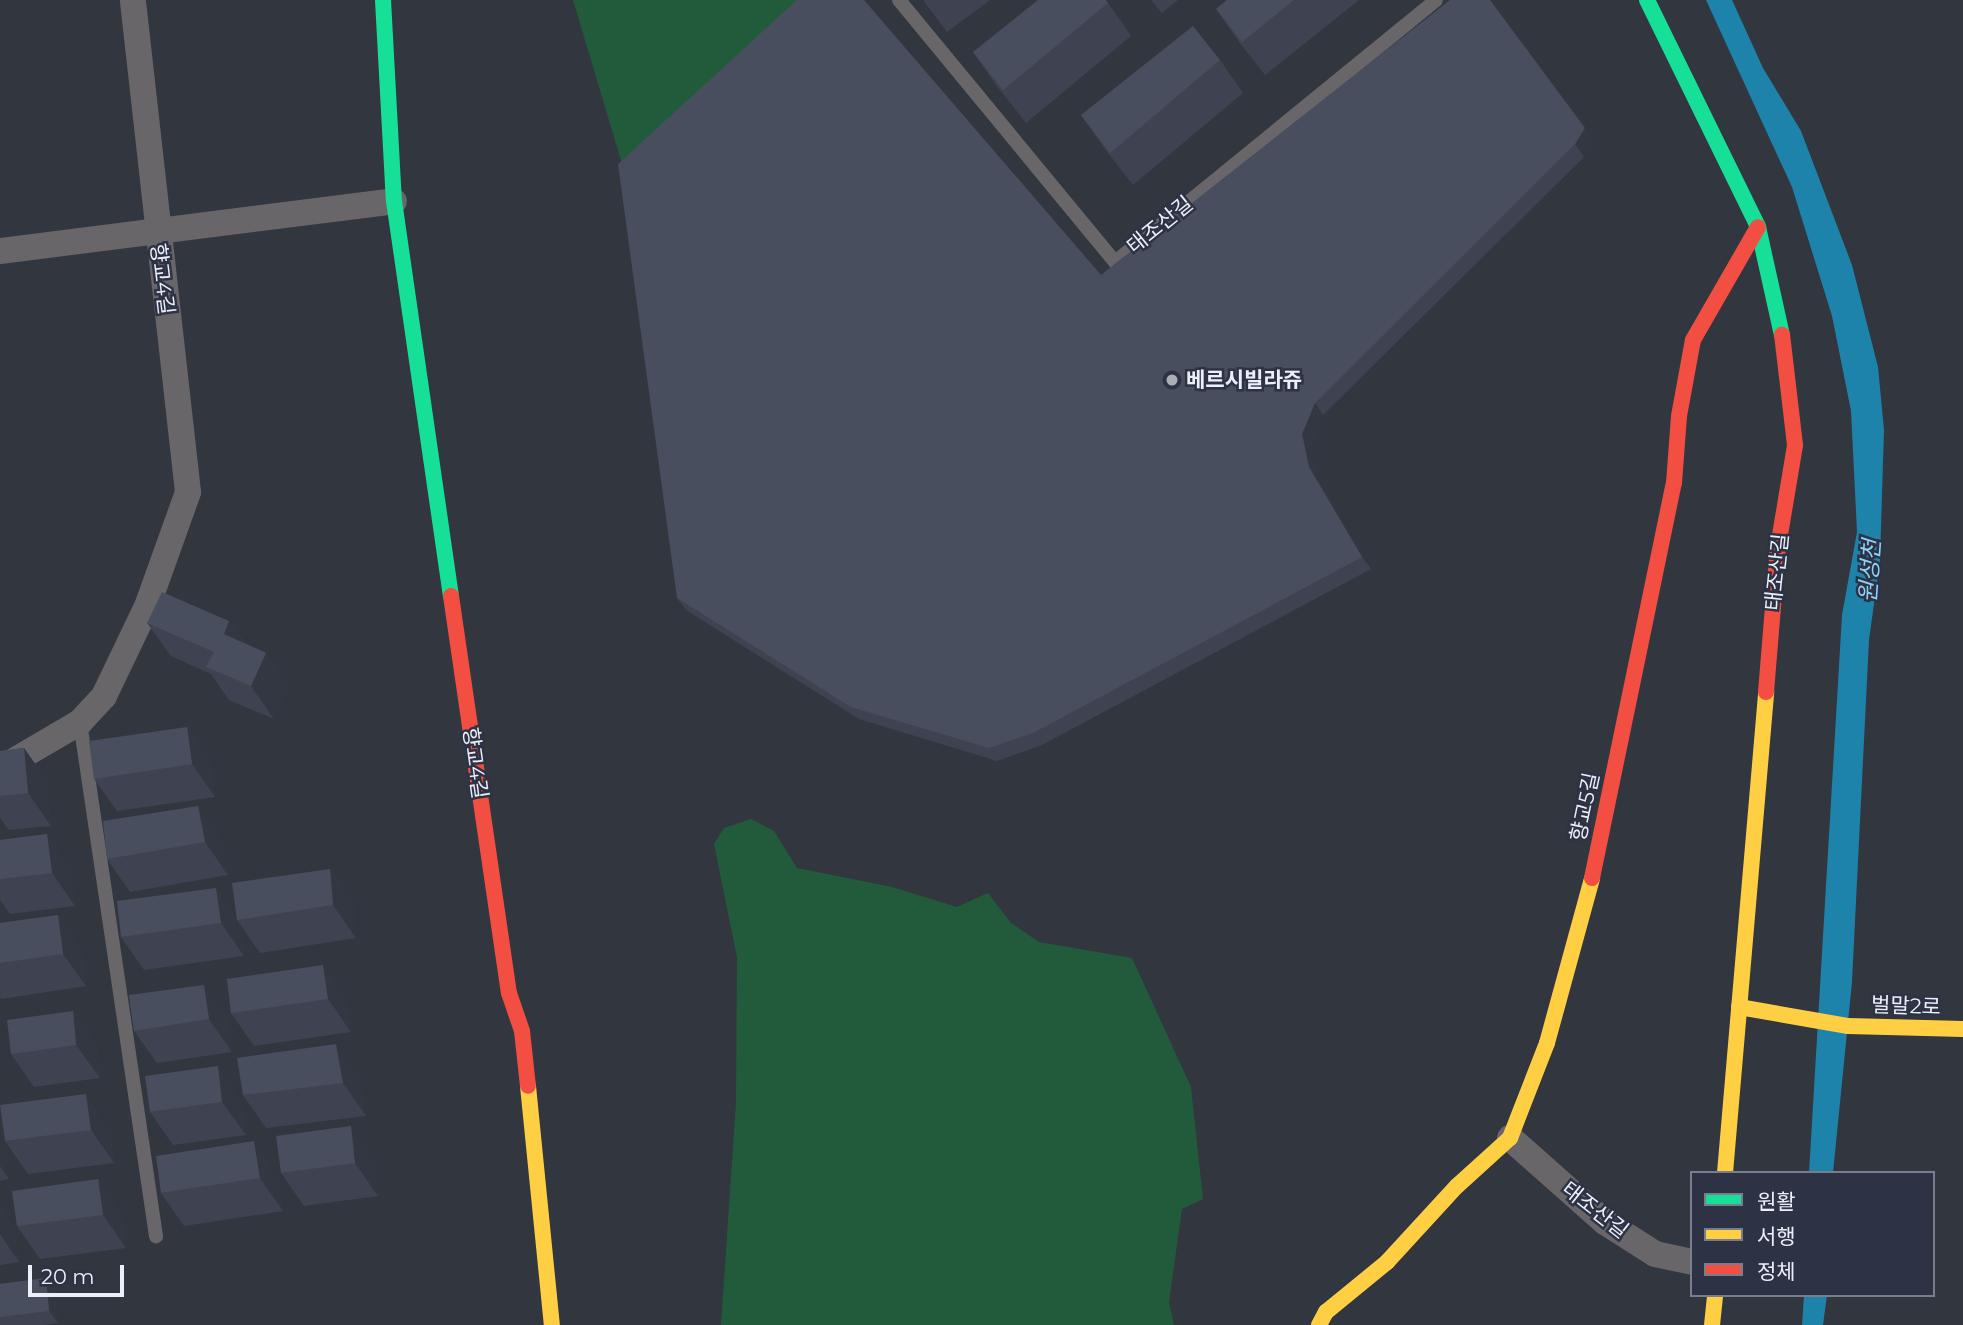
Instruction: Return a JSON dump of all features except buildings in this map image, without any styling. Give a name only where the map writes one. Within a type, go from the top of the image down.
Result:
[{"type":"street","name":"향교4길","points":[[0,769],[80,722],[104,696],[148,604],[188,492],[155,229],[133,0]]},
{"type":"street","name":"향교4길","points":[[383,0],[394,201],[509,993],[522,1031],[552,1325]]},
{"type":"street","name":"태조산길","points":[[1647,0],[1758,227],[1784,346],[1795,445],[1778,547],[1725,1171]]},
{"type":"street","name":"향교4길","points":[[0,251],[155,229],[394,201]]},
{"type":"street","name":"향교5길","points":[[1319,1325],[1325,1312],[1387,1262],[1457,1186],[1510,1138],[1547,1043],[1590,886],[1674,483],[1679,416],[1693,340],[1758,227]]},
{"type":"street","name":"벌말2로","points":[[1738,1007],[1760,1013],[1848,1026],[1963,1029]]},
{"type":"street","name":"태조산길","points":[[1510,1138],[1605,1222],[1655,1254],[1690,1262]]},
{"type":"street","points":[[1712,1325],[1715,1297]]},
{"type":"lane","name":"태조산길","points":[[899,0],[1115,262],[1436,0]]},
{"type":"lane","points":[[80,722],[156,1236]]},
{"type":"green space","points":[[573,0],[820,0],[626,177]]},
{"type":"green space","points":[[751,819],[774,831],[797,868],[892,887],[957,907],[988,893],[1010,922],[1039,942],[1132,958],[1191,1087],[1203,1199],[1182,1209],[1169,1302],[1174,1325],[721,1325],[736,1102],[737,957],[714,844],[724,828]]},
{"type":"water","name":"원성천","points":[[1706,0],[1732,0],[1763,68],[1801,131],[1852,265],[1878,367],[1884,430],[1880,560],[1869,640],[1852,982],[1833,1171],[1809,1171],[1842,615],[1857,532],[1851,411],[1832,316],[1792,187]]},
{"type":"water","points":[[1804,1297],[1827,1297],[1823,1325],[1802,1325]]},
{"type":"traffic: fast","points":[[383,0],[394,201],[451,596]]},
{"type":"traffic: fast","points":[[1647,0],[1758,227],[1782,335]]},
{"type":"traffic: slow","points":[[1725,1171],[1766,692]]},
{"type":"traffic: slow","points":[[1319,1325],[1326,1312],[1387,1262],[1457,1186],[1510,1138],[1547,1043],[1592,878]]},
{"type":"traffic: slow","points":[[1739,1007],[1848,1026],[1963,1029]]},
{"type":"traffic: slow","points":[[528,1086],[552,1325]]},
{"type":"traffic: slow","points":[[1712,1325],[1715,1297]]},
{"type":"traffic: jam","points":[[1592,878],[1674,483],[1679,416],[1693,340],[1758,227]]},
{"type":"traffic: jam","points":[[1766,692],[1778,547],[1795,445],[1782,335]]},
{"type":"traffic: jam","points":[[451,596],[509,993],[522,1031],[528,1086]]},
{"type":"place","name":"베르시빌라쥬","points":[[1172,380]]}]
